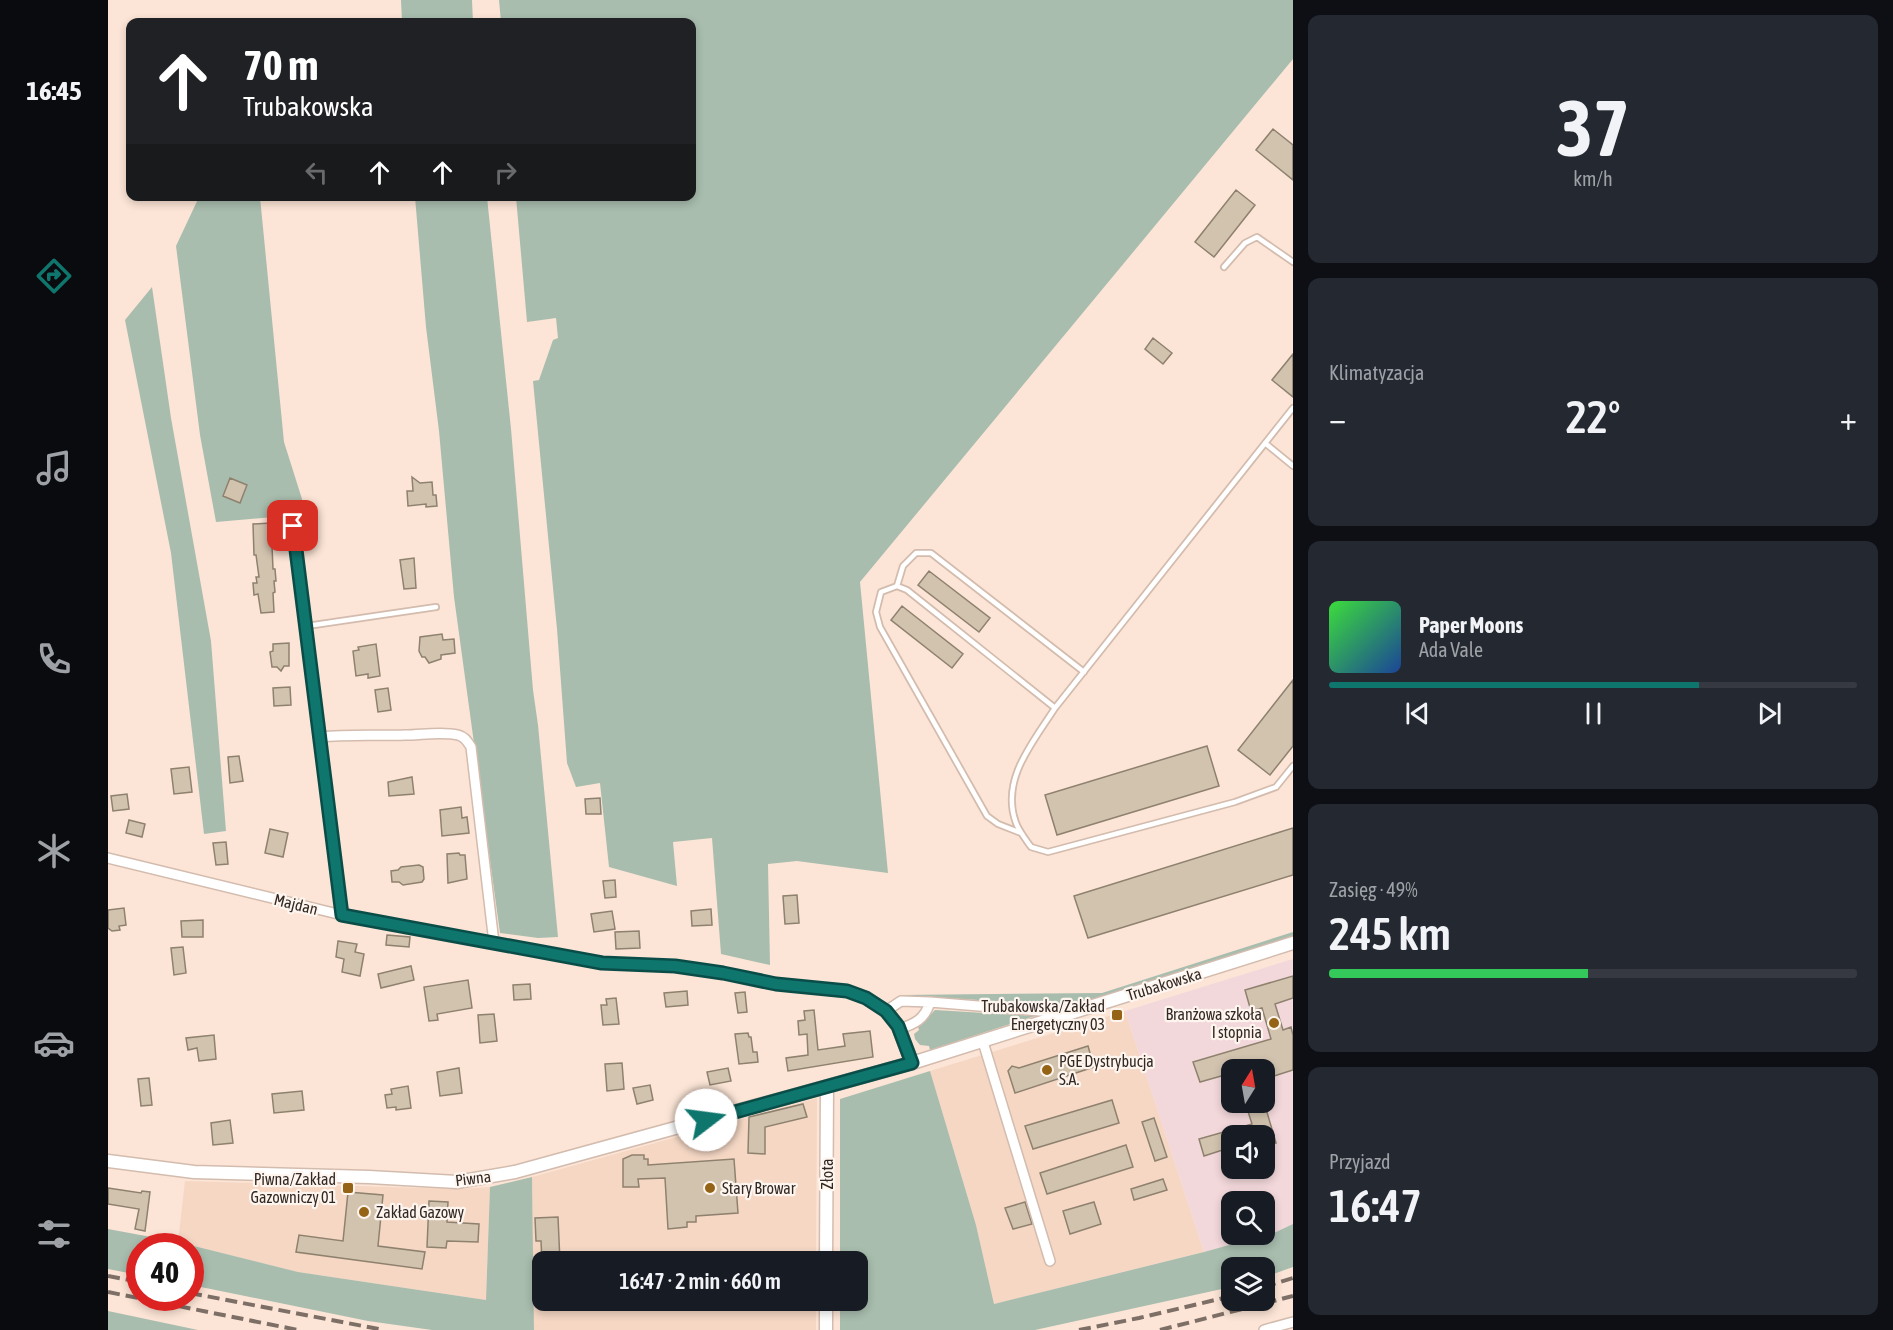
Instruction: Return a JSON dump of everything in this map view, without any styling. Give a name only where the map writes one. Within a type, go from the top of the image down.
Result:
[{"type":"street","points":[[293,526],[342,915]]},
{"type":"street","points":[[320,737],[350,734],[387,736],[455,734],[465,738],[471,747],[472,754],[494,943]]},
{"type":"street","name":"Majdan","points":[[108,858],[342,915],[602,963],[675,966],[776,984],[847,991],[866,998],[886,1011],[899,1029],[912,1063]]},
{"type":"street","name":"Trubakowska","points":[[827,1087],[983,1042],[1293,943]]},
{"type":"street","points":[[886,1011],[901,1001],[1070,1014]]},
{"type":"street","points":[[899,1029],[921,1020],[930,1002]]},
{"type":"street","points":[[983,1042],[1050,1260]]},
{"type":"street","name":"Piwna","points":[[108,1161],[194,1172],[457,1182],[515,1172],[827,1087]]},
{"type":"street","name":"Złota","points":[[826,1251],[827,1087]]},
{"type":"street","points":[[826,1311],[826,1330]]},
{"type":"street","points":[[1264,1330],[1293,1322]]},
{"type":"lane","points":[[1224,267],[1245,243],[1257,237],[1293,262]]},
{"type":"lane","points":[[1293,408],[1055,708],[1027,750],[1014,777],[1012,801],[1016,824],[1031,847],[1048,852],[1234,802],[1276,787],[1293,766]]},
{"type":"lane","points":[[1265,443],[1293,466]]},
{"type":"lane","points":[[897,586],[903,566],[915,553],[931,553],[1084,672]]},
{"type":"lane","points":[[1022,833],[998,824],[987,816],[880,627],[876,612],[881,592],[897,586],[907,590],[1055,708]]},
{"type":"lane","points":[[307,626],[436,607]]},
{"type":"shaded area","points":[[1293,959],[1293,1224],[1275,1232],[1275,1191],[1221,1191],[1221,1245],[1229,1245],[1204,1252],[1125,1011]]},
{"type":"shaded area","points":[[1125,1011],[1204,1252],[994,1304],[976,1225],[930,1071]]},
{"type":"shaded area","name":"Stary Browar","points":[[817,1098],[816,1251],[533,1251],[532,1177]]},
{"type":"shaded area","points":[[185,1181],[459,1189],[490,1187],[486,1300],[298,1272],[204,1248],[204,1233],[179,1233]]},
{"type":"shaded area","name":"Stary Browar","points":[[534,1311],[816,1311],[816,1330],[534,1330]]},
{"type":"green space","points":[[401,0],[472,0],[473,18],[402,18]]},
{"type":"green space","points":[[499,0],[1293,0],[1293,59],[860,582],[888,873],[797,861],[768,864],[770,965],[721,954],[712,838],[673,842],[677,886],[609,867],[600,783],[576,787],[567,763],[557,629],[533,381],[539,380],[553,340],[558,338],[556,318],[527,322],[516,201],[696,201],[696,18],[501,18]]},
{"type":"green space","points":[[197,201],[260,201],[284,442],[302,499],[303,512],[284,516],[216,522],[200,435],[176,246]]},
{"type":"green space","points":[[415,201],[487,201],[558,937],[538,938],[500,933],[454,597],[439,431],[426,327]]},
{"type":"green space","points":[[152,287],[171,418],[211,641],[226,831],[204,834],[171,553],[125,320]]},
{"type":"green space","points":[[1293,932],[1293,937],[1071,1006],[899,995],[1102,993]]},
{"type":"green space","points":[[935,1010],[1035,1016],[930,1050],[929,1046],[920,1045],[914,1034]]},
{"type":"green space","points":[[930,1071],[976,1225],[994,1304],[1229,1245],[1275,1245],[1275,1232],[1293,1224],[1293,1267],[1275,1273],[1275,1257],[1221,1257],[1221,1289],[1035,1330],[840,1330],[840,1311],[868,1311],[868,1251],[840,1251],[840,1099]]},
{"type":"green space","points":[[532,1177],[534,1330],[432,1330],[368,1321],[204,1288],[204,1248],[298,1272],[486,1300],[490,1187]]},
{"type":"green space","points":[[108,1229],[130,1233],[126,1233],[126,1272],[108,1269]]},
{"type":"green space","points":[[108,1311],[198,1330],[108,1330]]},
{"type":"building","points":[[1273,129],[1293,145],[1293,180],[1256,150]]},
{"type":"building","points":[[1236,190],[1255,205],[1214,257],[1195,242]]},
{"type":"building","points":[[1153,338],[1172,353],[1163,364],[1145,349]]},
{"type":"building","points":[[1293,354],[1293,397],[1272,380]]},
{"type":"building","points":[[412,477],[420,483],[432,482],[437,506],[426,507],[426,504],[408,506],[407,491],[413,491]]},
{"type":"building","points":[[230,478],[247,485],[240,503],[223,496]]},
{"type":"building","points":[[271,523],[273,569],[275,569],[276,581],[274,581],[275,592],[273,593],[274,612],[261,613],[258,594],[254,595],[253,583],[257,583],[256,577],[259,577],[256,555],[254,555],[253,524]]},
{"type":"building","points":[[414,558],[416,588],[404,589],[400,560]]},
{"type":"building","points":[[929,571],[990,618],[979,632],[918,585]]},
{"type":"building","points":[[902,606],[963,654],[952,668],[891,620]]},
{"type":"building","points":[[442,634],[443,640],[454,639],[455,653],[441,655],[441,659],[429,663],[419,651],[420,637]]},
{"type":"building","points":[[289,643],[289,666],[284,666],[281,671],[277,667],[272,667],[270,652],[273,651],[273,644]]},
{"type":"building","points":[[376,644],[380,676],[368,678],[368,674],[356,676],[353,651],[359,650],[358,647]]},
{"type":"building","points":[[1293,680],[1293,746],[1270,775],[1238,750]]},
{"type":"building","points":[[290,687],[291,705],[274,706],[273,688]]},
{"type":"building","points":[[388,688],[391,710],[378,712],[375,690]]},
{"type":"building","points":[[1207,746],[1219,786],[1057,835],[1045,795]]},
{"type":"building","points":[[239,756],[243,781],[230,783],[228,757]]},
{"type":"building","points":[[189,767],[192,792],[174,794],[171,769]]},
{"type":"building","points":[[412,777],[414,794],[389,796],[388,782]]},
{"type":"building","points":[[127,794],[129,809],[113,811],[111,796]]},
{"type":"building","points":[[600,798],[601,814],[586,814],[585,799]]},
{"type":"building","points":[[461,807],[462,818],[467,817],[469,833],[442,836],[440,810]]},
{"type":"building","points":[[129,820],[145,824],[142,837],[126,833]]},
{"type":"building","points":[[1293,828],[1293,875],[1088,938],[1074,896]]},
{"type":"building","points":[[270,829],[288,833],[283,857],[265,853]]},
{"type":"building","points":[[226,842],[228,864],[216,865],[213,843]]},
{"type":"building","points":[[447,854],[465,855],[467,879],[448,883]]},
{"type":"building","points":[[419,865],[423,867],[422,882],[403,885],[399,882],[392,882],[391,871],[401,867]]},
{"type":"building","points":[[615,880],[616,897],[605,898],[603,881]]},
{"type":"building","points":[[797,895],[799,923],[785,924],[783,896]]},
{"type":"building","points":[[124,908],[126,925],[119,926],[120,930],[112,931],[108,928],[108,910]]},
{"type":"building","points":[[711,909],[712,925],[692,926],[691,911]]},
{"type":"building","points":[[612,911],[615,929],[594,932],[591,914]]},
{"type":"building","points":[[203,920],[203,937],[182,937],[181,921]]},
{"type":"building","points":[[639,931],[640,948],[616,949],[615,932]]},
{"type":"building","points":[[387,935],[410,937],[409,947],[386,945]]},
{"type":"building","points":[[338,941],[357,944],[355,952],[364,954],[360,976],[342,972],[344,959],[336,957]]},
{"type":"building","points":[[183,947],[186,973],[174,975],[171,948]]},
{"type":"building","points":[[411,966],[414,980],[381,988],[378,974]]},
{"type":"building","points":[[1293,976],[1293,998],[1275,1004],[1283,1030],[1291,1027],[1293,1070],[1275,1076],[1275,1059],[1221,1059],[1221,1076],[1200,1082],[1193,1062],[1271,1039],[1262,1008],[1251,1011],[1245,990]]},
{"type":"building","points":[[468,980],[472,1008],[437,1014],[438,1020],[429,1021],[424,987]]},
{"type":"building","points":[[530,984],[531,999],[514,1000],[513,985]]},
{"type":"building","points":[[687,991],[688,1005],[666,1007],[664,993]]},
{"type":"building","points":[[745,992],[747,1012],[738,1013],[735,993]]},
{"type":"building","points":[[616,998],[619,1024],[603,1025],[601,1005],[607,1005],[606,999]]},
{"type":"building","points":[[814,1010],[818,1050],[845,1046],[843,1034],[870,1031],[873,1057],[788,1071],[786,1058],[808,1055],[807,1034],[799,1035],[798,1021],[805,1020],[804,1011]]},
{"type":"building","points":[[494,1014],[497,1041],[480,1043],[478,1015]]},
{"type":"building","points":[[748,1033],[751,1037],[753,1052],[757,1052],[758,1062],[739,1064],[735,1034]]},
{"type":"building","points":[[214,1035],[216,1059],[199,1061],[197,1048],[188,1050],[186,1038]]},
{"type":"building","name":"PGE Dystrybucja S.A.","points":[[1088,1046],[1094,1067],[1015,1093],[1008,1071],[1012,1066],[1019,1068]]},
{"type":"building","points":[[622,1063],[624,1089],[607,1091],[605,1064]]},
{"type":"building","points":[[459,1068],[462,1093],[440,1096],[437,1072]]},
{"type":"building","points":[[728,1068],[731,1081],[710,1085],[707,1072]]},
{"type":"building","points":[[149,1078],[152,1105],[141,1106],[138,1079]]},
{"type":"building","points":[[650,1085],[653,1100],[637,1104],[633,1088]]},
{"type":"building","points":[[408,1086],[411,1108],[396,1110],[396,1107],[387,1108],[385,1095],[392,1094],[391,1089]]},
{"type":"building","points":[[302,1091],[304,1110],[274,1113],[272,1094]]},
{"type":"building","points":[[1112,1100],[1119,1123],[1033,1149],[1025,1126]]},
{"type":"building","points":[[803,1104],[807,1117],[765,1127],[765,1154],[748,1153],[749,1117]]},
{"type":"building","points":[[1248,1113],[1267,1113],[1271,1125],[1248,1125],[1252,1124]]},
{"type":"building","points":[[1154,1118],[1167,1157],[1155,1161],[1142,1122]]},
{"type":"building","points":[[230,1120],[233,1143],[213,1145],[211,1123]]},
{"type":"building","points":[[1221,1133],[1221,1151],[1204,1156],[1199,1139]]},
{"type":"building","points":[[1126,1145],[1133,1167],[1047,1194],[1040,1173]]},
{"type":"building","points":[[632,1155],[644,1155],[644,1159],[648,1159],[648,1165],[734,1159],[738,1213],[696,1216],[696,1222],[687,1222],[687,1227],[668,1229],[665,1178],[638,1179],[639,1187],[623,1187],[623,1159]]},
{"type":"building","points":[[1163,1179],[1167,1190],[1134,1200],[1131,1189]]},
{"type":"building","points":[[108,1188],[141,1193],[142,1191],[150,1192],[145,1231],[135,1229],[139,1209],[108,1204]]},
{"type":"building","points":[[348,1192],[383,1195],[378,1246],[425,1252],[422,1269],[296,1252],[299,1235],[343,1241]]},
{"type":"building","points":[[429,1201],[448,1202],[447,1222],[479,1224],[478,1242],[447,1241],[446,1248],[427,1247]]},
{"type":"building","points":[[1025,1202],[1032,1224],[1013,1229],[1005,1208]]},
{"type":"building","points":[[1094,1202],[1101,1224],[1070,1234],[1063,1211]]},
{"type":"building","points":[[558,1217],[560,1251],[541,1251],[541,1241],[536,1241],[535,1218]]},
{"type":"railway","points":[[108,1276],[126,1279]]},
{"type":"railway","points":[[1275,1284],[1293,1278]]},
{"type":"railway","points":[[108,1292],[298,1330]]},
{"type":"railway","points":[[204,1296],[384,1330]]},
{"type":"railway","points":[[1160,1330],[1293,1296]]},
{"type":"railway","points":[[1079,1330],[1221,1299]]},
{"type":"place","name":"Trubakowska/Zakład Energetyczny 03","points":[[1117,1015]]},
{"type":"place","name":"Branżowa szkoła I stopnia","points":[[1274,1023]]},
{"type":"place","name":"PGE Dystrybucja S.A.","points":[[1047,1070]]},
{"type":"place","name":"Piwna/Zakład Gazowniczy 01","points":[[348,1188]]},
{"type":"place","name":"Stary Browar","points":[[710,1188]]},
{"type":"place","name":"Zakład Gazowy","points":[[364,1212]]},
{"type":"route","points":[[293,526],[342,915],[602,963],[675,966],[776,984],[847,991],[876,1004],[886,1011],[898,1026],[912,1063],[706,1120]]}]
